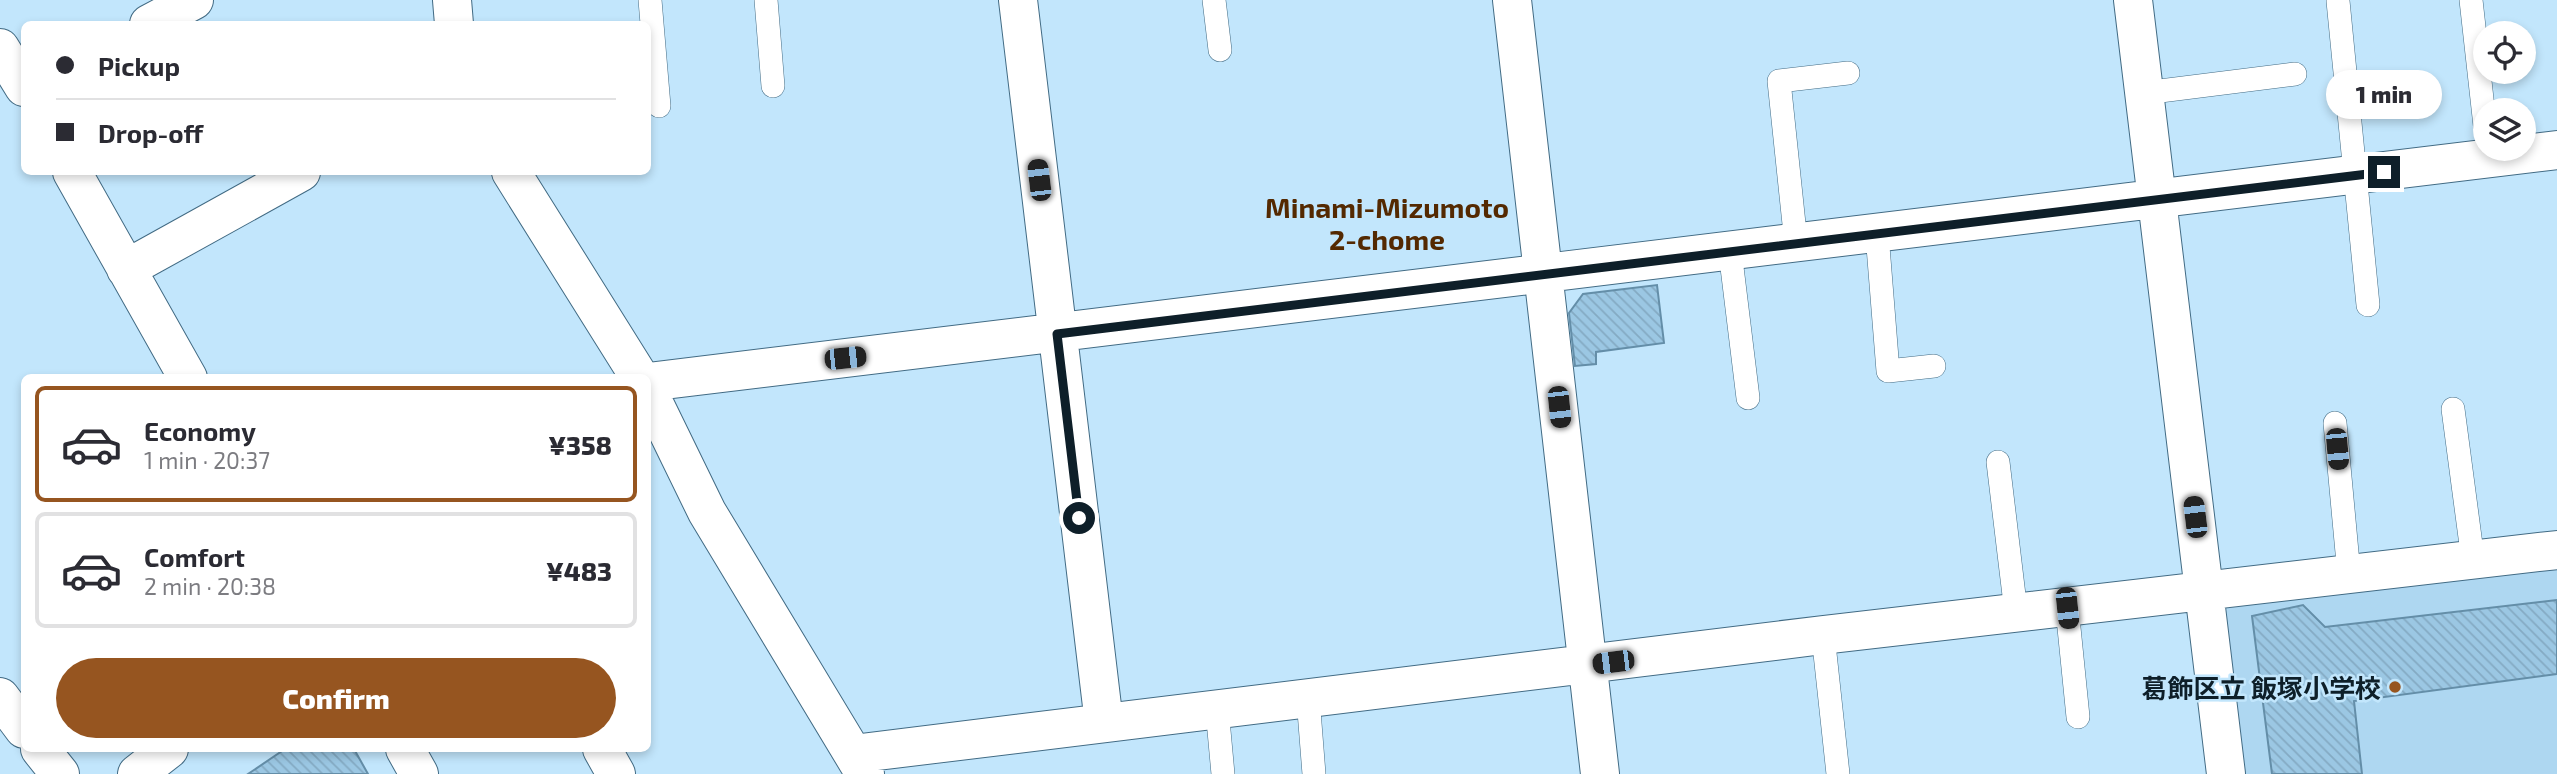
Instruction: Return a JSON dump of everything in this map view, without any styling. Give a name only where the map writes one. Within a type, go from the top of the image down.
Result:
[{"type":"street","points":[[155,21],[194,0]]},
{"type":"street","points":[[452,0],[454,21]]},
{"type":"street","points":[[1018,0],[1104,723]]},
{"type":"street","points":[[1511,0],[1545,275],[1600,774]]},
{"type":"street","points":[[2133,0],[2226,774]]},
{"type":"street","points":[[0,48],[21,85]]},
{"type":"street","points":[[0,105],[21,92]]},
{"type":"street","points":[[651,382],[2358,175],[2473,147]]},
{"type":"street","points":[[2536,148],[2557,150]]},
{"type":"street","points":[[74,175],[186,374]]},
{"type":"street","points":[[126,269],[296,175]]},
{"type":"street","points":[[514,175],[638,374]]},
{"type":"street","points":[[651,397],[707,512],[849,763],[1104,723],[2016,612],[2557,550]]},
{"type":"street","points":[[0,697],[21,725]]},
{"type":"street","points":[[42,752],[60,774]]},
{"type":"street","points":[[137,774],[165,752]]},
{"type":"street","points":[[407,752],[419,774]]},
{"type":"street","points":[[604,752],[616,774]]},
{"type":"lane","points":[[650,0],[659,106]]},
{"type":"lane","points":[[766,0],[773,86]]},
{"type":"lane","points":[[1214,0],[1220,50]]},
{"type":"lane","points":[[2471,0],[2482,98]]},
{"type":"lane","points":[[2338,1],[2358,175],[2368,305]]},
{"type":"lane","points":[[1796,243],[1780,81],[1848,73]]},
{"type":"lane","points":[[2144,93],[2295,74]]},
{"type":"lane","points":[[1877,234],[1888,371],[1934,366]]},
{"type":"lane","points":[[1730,251],[1748,398]]},
{"type":"lane","points":[[2454,409],[2473,560]]},
{"type":"lane","points":[[2335,423],[2350,574]]},
{"type":"lane","points":[[1998,462],[2016,612]]},
{"type":"lane","points":[[2067,608],[2078,717]]},
{"type":"lane","points":[[1823,635],[1838,774]]},
{"type":"lane","points":[[1308,698],[1314,774]]},
{"type":"lane","points":[[1217,709],[1223,774]]},
{"type":"shaded area","name":"葛飾区立 飯塚小学校","points":[[2557,559],[2557,774],[2242,774],[2223,600]]},
{"type":"building","points":[[1657,285],[1664,343],[1596,352],[1596,364],[1575,366],[1569,313],[1583,294]]},
{"type":"building","points":[[2557,600],[2557,674],[2354,701],[2362,774],[2272,774],[2252,616],[2303,605],[2325,627]]},
{"type":"building","points":[[281,752],[356,752],[368,774],[248,774]]},
{"type":"place","name":"葛飾区立 飯塚小学校","points":[[2395,687]]},
{"type":"district","name":"Minami-Mizumoto 2-chome","points":[[1387,223]]},
{"type":"route","points":[[1079,518],[1057,334],[2384,172]]}]
